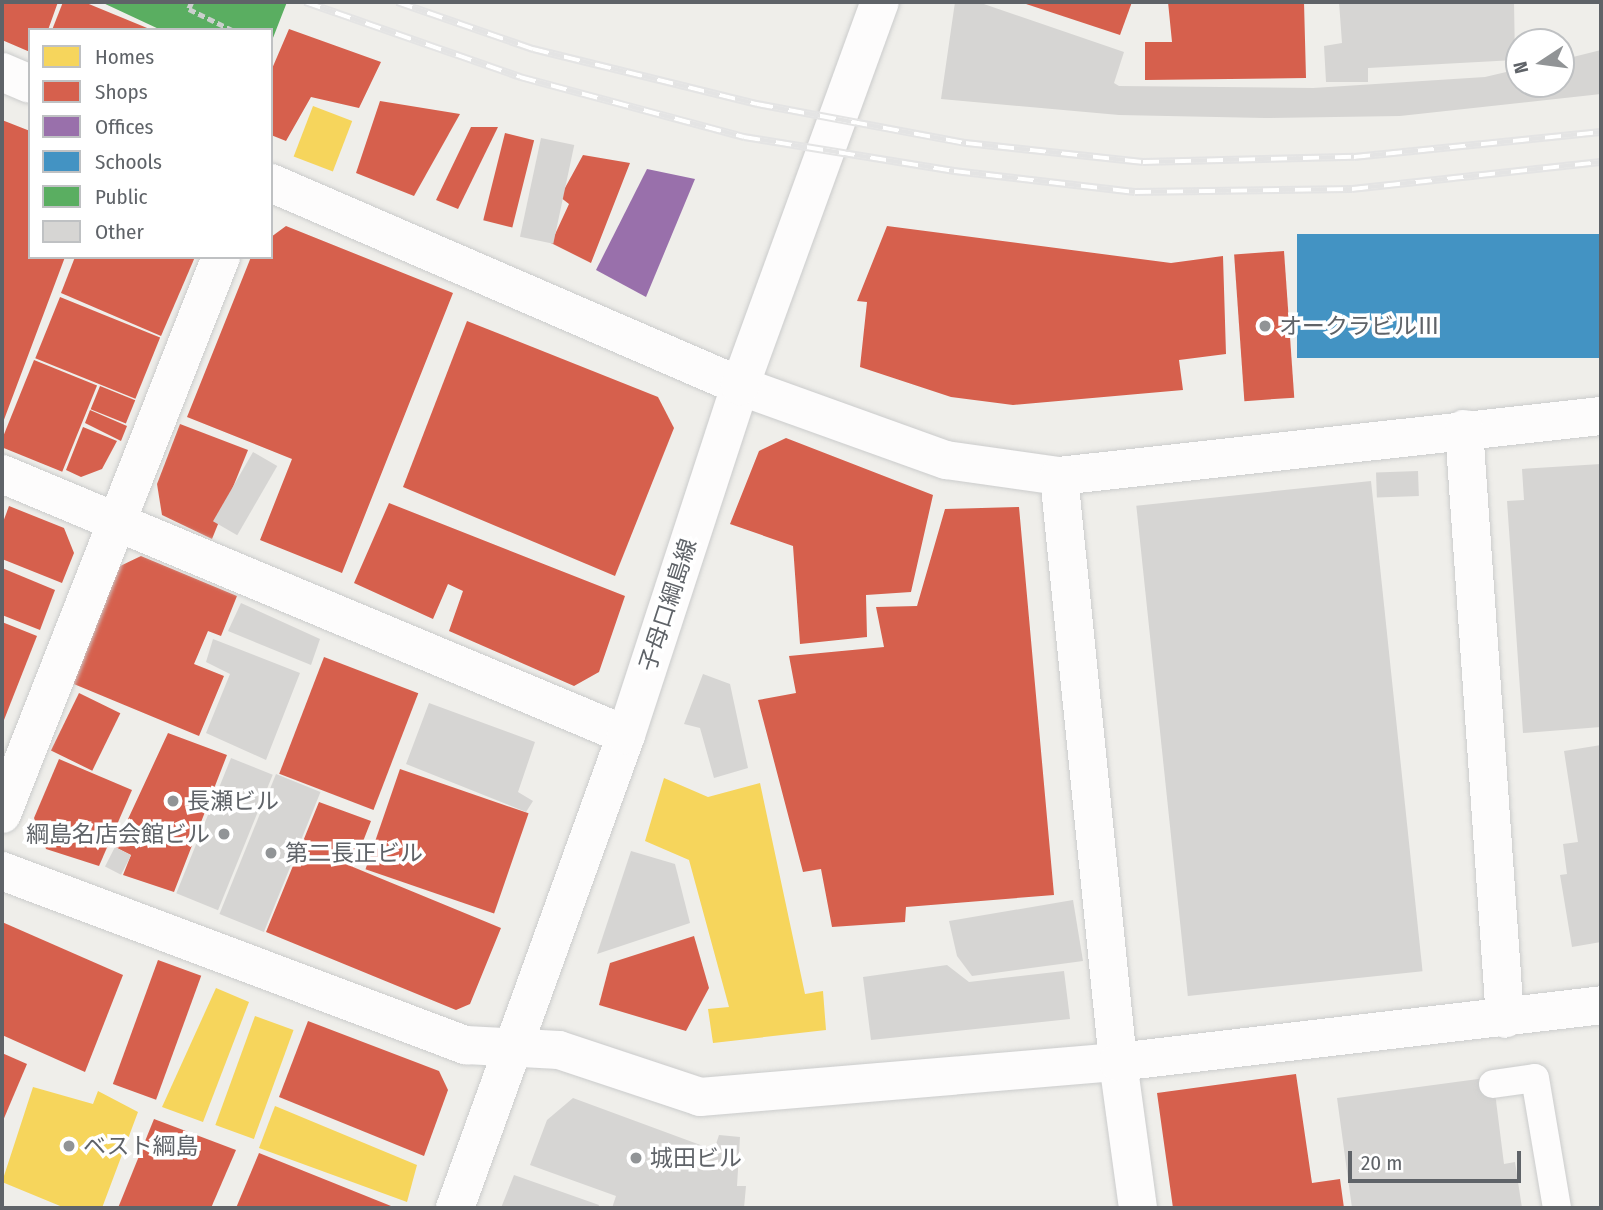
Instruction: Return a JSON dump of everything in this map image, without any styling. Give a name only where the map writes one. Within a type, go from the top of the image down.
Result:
[{"type":"street","name":"子母口綱島線","points":[[456,1208],[626,735],[740,386],[878,2]]},
{"type":"street","points":[[2,72],[28,83]]},
{"type":"street","points":[[273,184],[740,386],[946,460],[1059,476],[1464,429],[1601,416]]},
{"type":"street","points":[[2,814],[220,259]]},
{"type":"street","points":[[1464,429],[1505,1019]]},
{"type":"street","points":[[2,474],[118,520],[626,735]]},
{"type":"street","points":[[1059,476],[1118,1062],[1138,1208]]},
{"type":"street","points":[[2,871],[466,1045],[559,1050],[700,1097],[1118,1062],[1505,1019],[1601,1005]]},
{"type":"lane","points":[[1493,1084],[1535,1078],[1558,1208]]},
{"type":"path","points":[[192,2],[189,9],[228,28]]},
{"type":"building: Homes","points":[[313,106],[352,121],[333,171],[294,156]]},
{"type":"building: Homes","points":[[664,778],[708,797],[760,783],[805,994],[823,991],[826,1030],[713,1043],[708,1009],[729,1007],[689,860],[645,841]]},
{"type":"building: Homes","points":[[216,988],[249,1002],[203,1122],[162,1107]]},
{"type":"building: Homes","points":[[255,1016],[294,1030],[254,1139],[215,1125]]},
{"type":"building: Homes","name":"ベスト綱島","points":[[33,1087],[93,1104],[98,1091],[138,1112],[102,1208],[65,1208],[2,1182]]},
{"type":"building: Homes","points":[[275,1106],[417,1165],[407,1202],[259,1148]]},
{"type":"building: Shops","points":[[2,2],[58,2],[49,28],[28,28],[28,51],[2,40]]},
{"type":"building: Shops","points":[[63,2],[84,2],[147,28],[53,28]]},
{"type":"building: Shops","points":[[1020,2],[1132,2],[1120,35]]},
{"type":"building: Shops","points":[[1168,2],[1304,2],[1306,78],[1145,80],[1145,42],[1172,42]]},
{"type":"building: Shops","points":[[289,29],[381,62],[359,108],[311,97],[286,141],[273,136],[273,66]]},
{"type":"building: Shops","points":[[380,101],[460,114],[414,196],[356,173]]},
{"type":"building: Shops","points":[[2,120],[28,130],[28,259],[64,259],[2,425]]},
{"type":"building: Shops","points":[[471,127],[498,127],[458,209],[436,200]]},
{"type":"building: Shops","points":[[505,133],[534,140],[512,228],[483,220]]},
{"type":"building: Shops","points":[[583,155],[630,163],[591,263],[551,243],[569,204],[560,197]]},
{"type":"building: Shops","points":[[286,226],[453,293],[342,573],[260,540],[292,459],[187,417],[250,259],[273,259],[273,236]]},
{"type":"building: Shops","points":[[887,226],[1171,263],[1223,256],[1226,354],[1179,360],[1183,390],[1013,405],[951,397],[860,367],[867,302],[857,301]]},
{"type":"building: Shops","name":"オークラビルⅢ","points":[[1284,251],[1294,398],[1244,401],[1234,254]]},
{"type":"building: Shops","points":[[74,259],[194,259],[161,336],[61,293]]},
{"type":"building: Shops","points":[[60,297],[160,337],[135,399],[35,358]]},
{"type":"building: Shops","points":[[467,321],[658,397],[674,428],[615,576],[403,487]]},
{"type":"building: Shops","points":[[34,360],[97,385],[62,472],[2,447],[2,439]]},
{"type":"building: Shops","points":[[100,386],[135,400],[126,423],[91,409]]},
{"type":"building: Shops","points":[[90,410],[127,426],[121,441],[85,423]]},
{"type":"building: Shops","points":[[180,424],[248,450],[212,539],[162,515],[157,484]]},
{"type":"building: Shops","points":[[83,427],[117,441],[102,469],[81,477],[66,470]]},
{"type":"building: Shops","points":[[786,438],[933,495],[911,592],[866,595],[867,637],[800,644],[793,546],[730,524],[759,451]]},
{"type":"building: Shops","points":[[389,503],[625,596],[599,672],[574,686],[449,631],[463,591],[448,584],[433,619],[354,583]]},
{"type":"building: Shops","points":[[9,506],[64,528],[74,553],[62,583],[2,559],[2,525]]},
{"type":"building: Shops","points":[[1019,507],[1054,895],[906,907],[905,922],[832,927],[821,869],[803,872],[758,700],[796,693],[789,656],[884,647],[876,607],[917,606],[945,509]]},
{"type":"building: Shops","points":[[141,556],[237,596],[221,636],[208,631],[194,664],[224,676],[199,736],[69,682],[116,568]]},
{"type":"building: Shops","points":[[2,568],[55,590],[40,630],[2,615]]},
{"type":"building: Shops","points":[[2,622],[37,636],[2,725]]},
{"type":"building: Shops","points":[[324,657],[418,693],[373,810],[279,774]]},
{"type":"building: Shops","points":[[79,693],[120,713],[92,771],[51,751]]},
{"type":"building: Shops","name":"長瀬ビル","points":[[168,733],[227,755],[174,892],[123,875],[131,855],[115,847]]},
{"type":"building: Shops","points":[[59,759],[132,790],[99,866],[46,849],[34,818]]},
{"type":"building: Shops","points":[[400,769],[529,813],[494,914],[365,869]]},
{"type":"building: Shops","points":[[319,802],[371,821],[353,867],[501,928],[470,1004],[456,1010],[266,932]]},
{"type":"building: Shops","points":[[2,922],[123,975],[85,1072],[2,1035]]},
{"type":"building: Shops","points":[[694,936],[709,988],[686,1031],[599,1005],[610,963]]},
{"type":"building: Shops","points":[[158,960],[201,976],[156,1100],[113,1084]]},
{"type":"building: Shops","points":[[308,1021],[439,1071],[448,1090],[424,1156],[279,1097]]},
{"type":"building: Shops","points":[[2,1053],[27,1064],[2,1123]]},
{"type":"building: Shops","points":[[1296,1074],[1312,1183],[1340,1179],[1344,1208],[1173,1208],[1157,1093]]},
{"type":"building: Shops","points":[[154,1119],[236,1150],[211,1208],[118,1208]]},
{"type":"building: Shops","points":[[259,1153],[396,1208],[236,1208]]},
{"type":"building: Offices","points":[[647,169],[695,179],[646,297],[596,270]]},
{"type":"building: Schools","points":[[1297,234],[1601,234],[1601,358],[1297,358]]},
{"type":"building: Public","points":[[101,2],[287,2],[273,38],[273,28],[157,28]]},
{"type":"building: Other","points":[[955,2],[978,2],[1124,52],[1114,83],[1119,86],[1313,88],[1485,77],[1505,72],[1505,98],[1564,98],[1400,116],[1265,118],[1119,115],[941,99]]},
{"type":"building: Other","points":[[1339,2],[1514,2],[1514,28],[1505,28],[1505,61],[1368,68],[1368,82],[1326,82],[1324,46],[1342,43]]},
{"type":"building: Other","points":[[1601,50],[1601,94],[1575,97],[1575,56]]},
{"type":"building: Other","points":[[541,138],[574,145],[553,244],[520,237]]},
{"type":"building: Other","points":[[253,452],[277,466],[237,535],[213,521]]},
{"type":"building: Other","points":[[1601,464],[1601,727],[1523,733],[1507,501],[1524,500],[1522,469]]},
{"type":"building: Other","points":[[1418,471],[1419,496],[1377,497],[1376,472]]},
{"type":"building: Other","points":[[1371,481],[1423,971],[1188,996],[1136,506]]},
{"type":"building: Other","points":[[241,603],[320,639],[311,665],[228,631]]},
{"type":"building: Other","points":[[213,639],[300,673],[266,760],[206,733],[230,674],[206,662]]},
{"type":"building: Other","points":[[703,674],[730,684],[748,768],[714,778],[700,728],[684,724]]},
{"type":"building: Other","points":[[429,703],[535,742],[518,792],[533,801],[526,812],[406,764]]},
{"type":"building: Other","points":[[1601,745],[1601,942],[1572,947],[1560,875],[1567,874],[1563,844],[1578,842],[1564,751]]},
{"type":"building: Other","name":"綱島名店会館ビル","points":[[231,758],[273,775],[218,910],[176,893]]},
{"type":"building: Other","name":"第二長正ビル","points":[[276,774],[321,792],[264,932],[219,914]]},
{"type":"building: Other","points":[[115,847],[131,855],[121,875],[105,867]]},
{"type":"building: Other","points":[[631,851],[675,864],[690,923],[597,954]]},
{"type":"building: Other","points":[[1073,900],[1083,961],[972,976],[957,956],[949,921]]},
{"type":"building: Other","points":[[947,965],[969,982],[1064,971],[1070,1019],[871,1040],[863,977]]},
{"type":"building: Other","points":[[1493,1077],[1504,1164],[1515,1162],[1522,1208],[1352,1208],[1337,1098]]},
{"type":"building: Other","name":"城田ビル","points":[[573,1098],[714,1150],[719,1135],[740,1137],[737,1186],[746,1186],[744,1208],[612,1208],[616,1196],[530,1165],[547,1120]]},
{"type":"building: Other","points":[[514,1175],[599,1205],[598,1208],[501,1208]]},
{"type":"railway","points":[[305,2],[520,77],[744,137],[954,171],[1135,192],[1352,189],[1601,162]]},
{"type":"railway","points":[[397,2],[533,49],[757,104],[966,143],[1143,162],[1354,157],[1601,132]]},
{"type":"place","name":"オークラビルⅢ","points":[[1265,326]]},
{"type":"place","name":"長瀬ビル","points":[[173,801]]},
{"type":"place","name":"綱島名店会館ビル","points":[[224,834]]},
{"type":"place","name":"第二長正ビル","points":[[271,853]]},
{"type":"place","name":"ベスト綱島","points":[[69,1146]]},
{"type":"place","name":"城田ビル","points":[[636,1158]]}]
